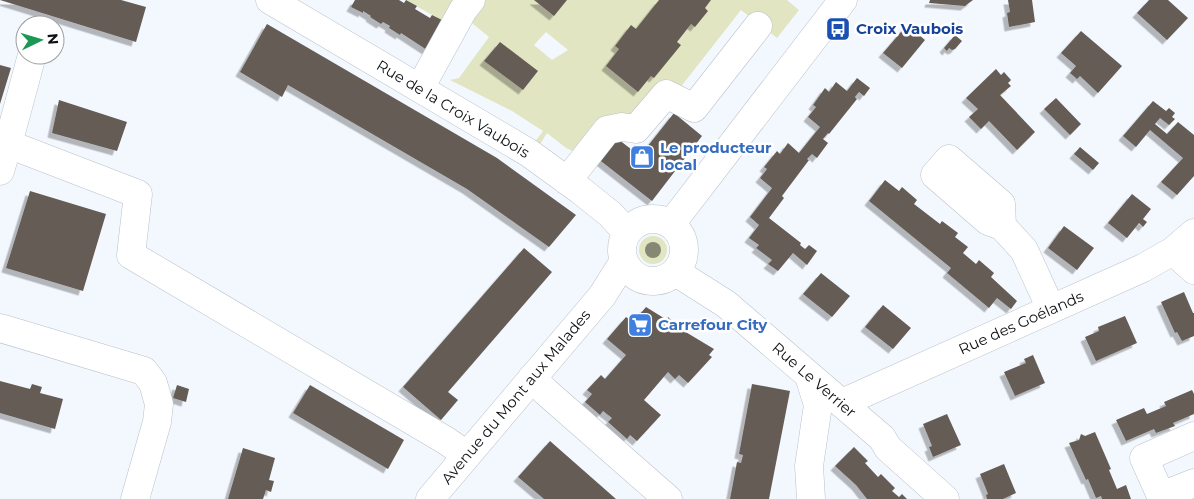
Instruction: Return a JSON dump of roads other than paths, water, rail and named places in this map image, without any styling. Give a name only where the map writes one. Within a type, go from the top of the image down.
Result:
[{"type":"street","name":"Rue de la Croix Vaubois","points":[[270,0],[529,153],[610,214],[622,227],[628,230]]},
{"type":"street","points":[[420,88],[463,10],[471,0]]},
{"type":"street","points":[[671,224],[843,0]]},
{"type":"street","points":[[567,181],[607,130],[622,127],[636,129],[666,94],[694,108],[758,26]]},
{"type":"street","points":[[0,171],[29,65]]},
{"type":"street","points":[[8,144],[138,194],[131,255],[445,440],[467,455]]},
{"type":"street","points":[[655,218],[665,220],[671,224],[680,232],[685,249],[684,258],[674,274],[654,282],[630,269],[622,248],[628,230],[636,223],[645,219],[655,218]]},
{"type":"street","points":[[1002,226],[1024,250],[1051,309]]},
{"type":"street","name":"Rue des Goélands","points":[[842,403],[1143,268],[1173,251],[1194,233]]},
{"type":"street","points":[[1173,251],[1194,270]]},
{"type":"street","name":"Avenue du Mont aux Malades","points":[[430,499],[602,296],[630,269]]},
{"type":"street","name":"Rue Le Verrier","points":[[677,270],[685,278],[726,304],[842,403],[882,438],[888,448],[945,499]]},
{"type":"street","points":[[0,328],[144,371],[153,382],[159,404],[157,422],[136,499]]},
{"type":"street","points":[[809,376],[818,405],[809,466],[811,499]]},
{"type":"street","points":[[527,384],[646,499]]},
{"type":"street","points":[[527,384],[668,499]]},
{"type":"street","points":[[1194,436],[1144,458],[1161,496],[1194,483]]},
{"type":"place","name":"Croix Vaubois","points":[[838,29]]},
{"type":"place","name":"Le producteur local","points":[[642,157]]},
{"type":"place","name":"Carrefour City","points":[[640,325]]}]
